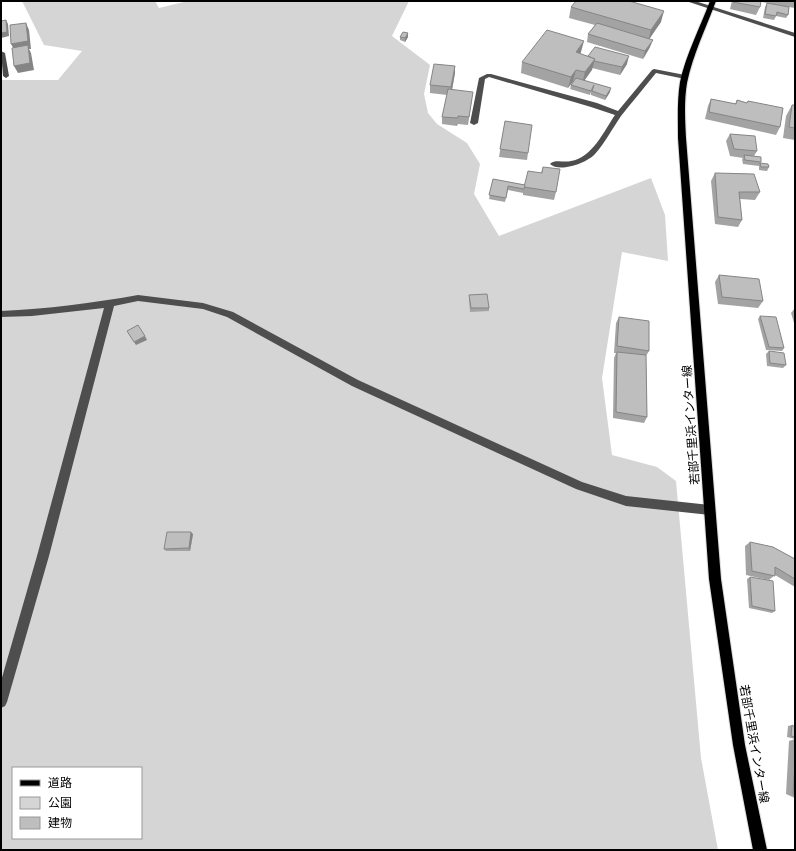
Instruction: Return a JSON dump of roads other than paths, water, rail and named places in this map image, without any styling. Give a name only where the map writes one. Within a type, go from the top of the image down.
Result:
[{"type":"main road","name":"若部千里浜インター線","points":[[712,4],[689,60],[685,77],[682,96],[682,138],[715,579],[739,745],[760,850]]},
{"type":"street","points":[[689,1],[712,4],[795,35]]},
{"type":"street","points":[[1,53],[6,76]]},
{"type":"street","points":[[554,164],[572,164],[584,160],[592,153],[619,114],[654,71],[685,77]]},
{"type":"street","points":[[474,123],[482,78],[489,75],[594,105],[619,114]]},
{"type":"street","points":[[1,314],[32,313],[138,298],[204,306],[230,314],[355,382],[580,486],[626,501],[710,510]]},
{"type":"street","points":[[1,702],[43,556],[110,303]]}]
